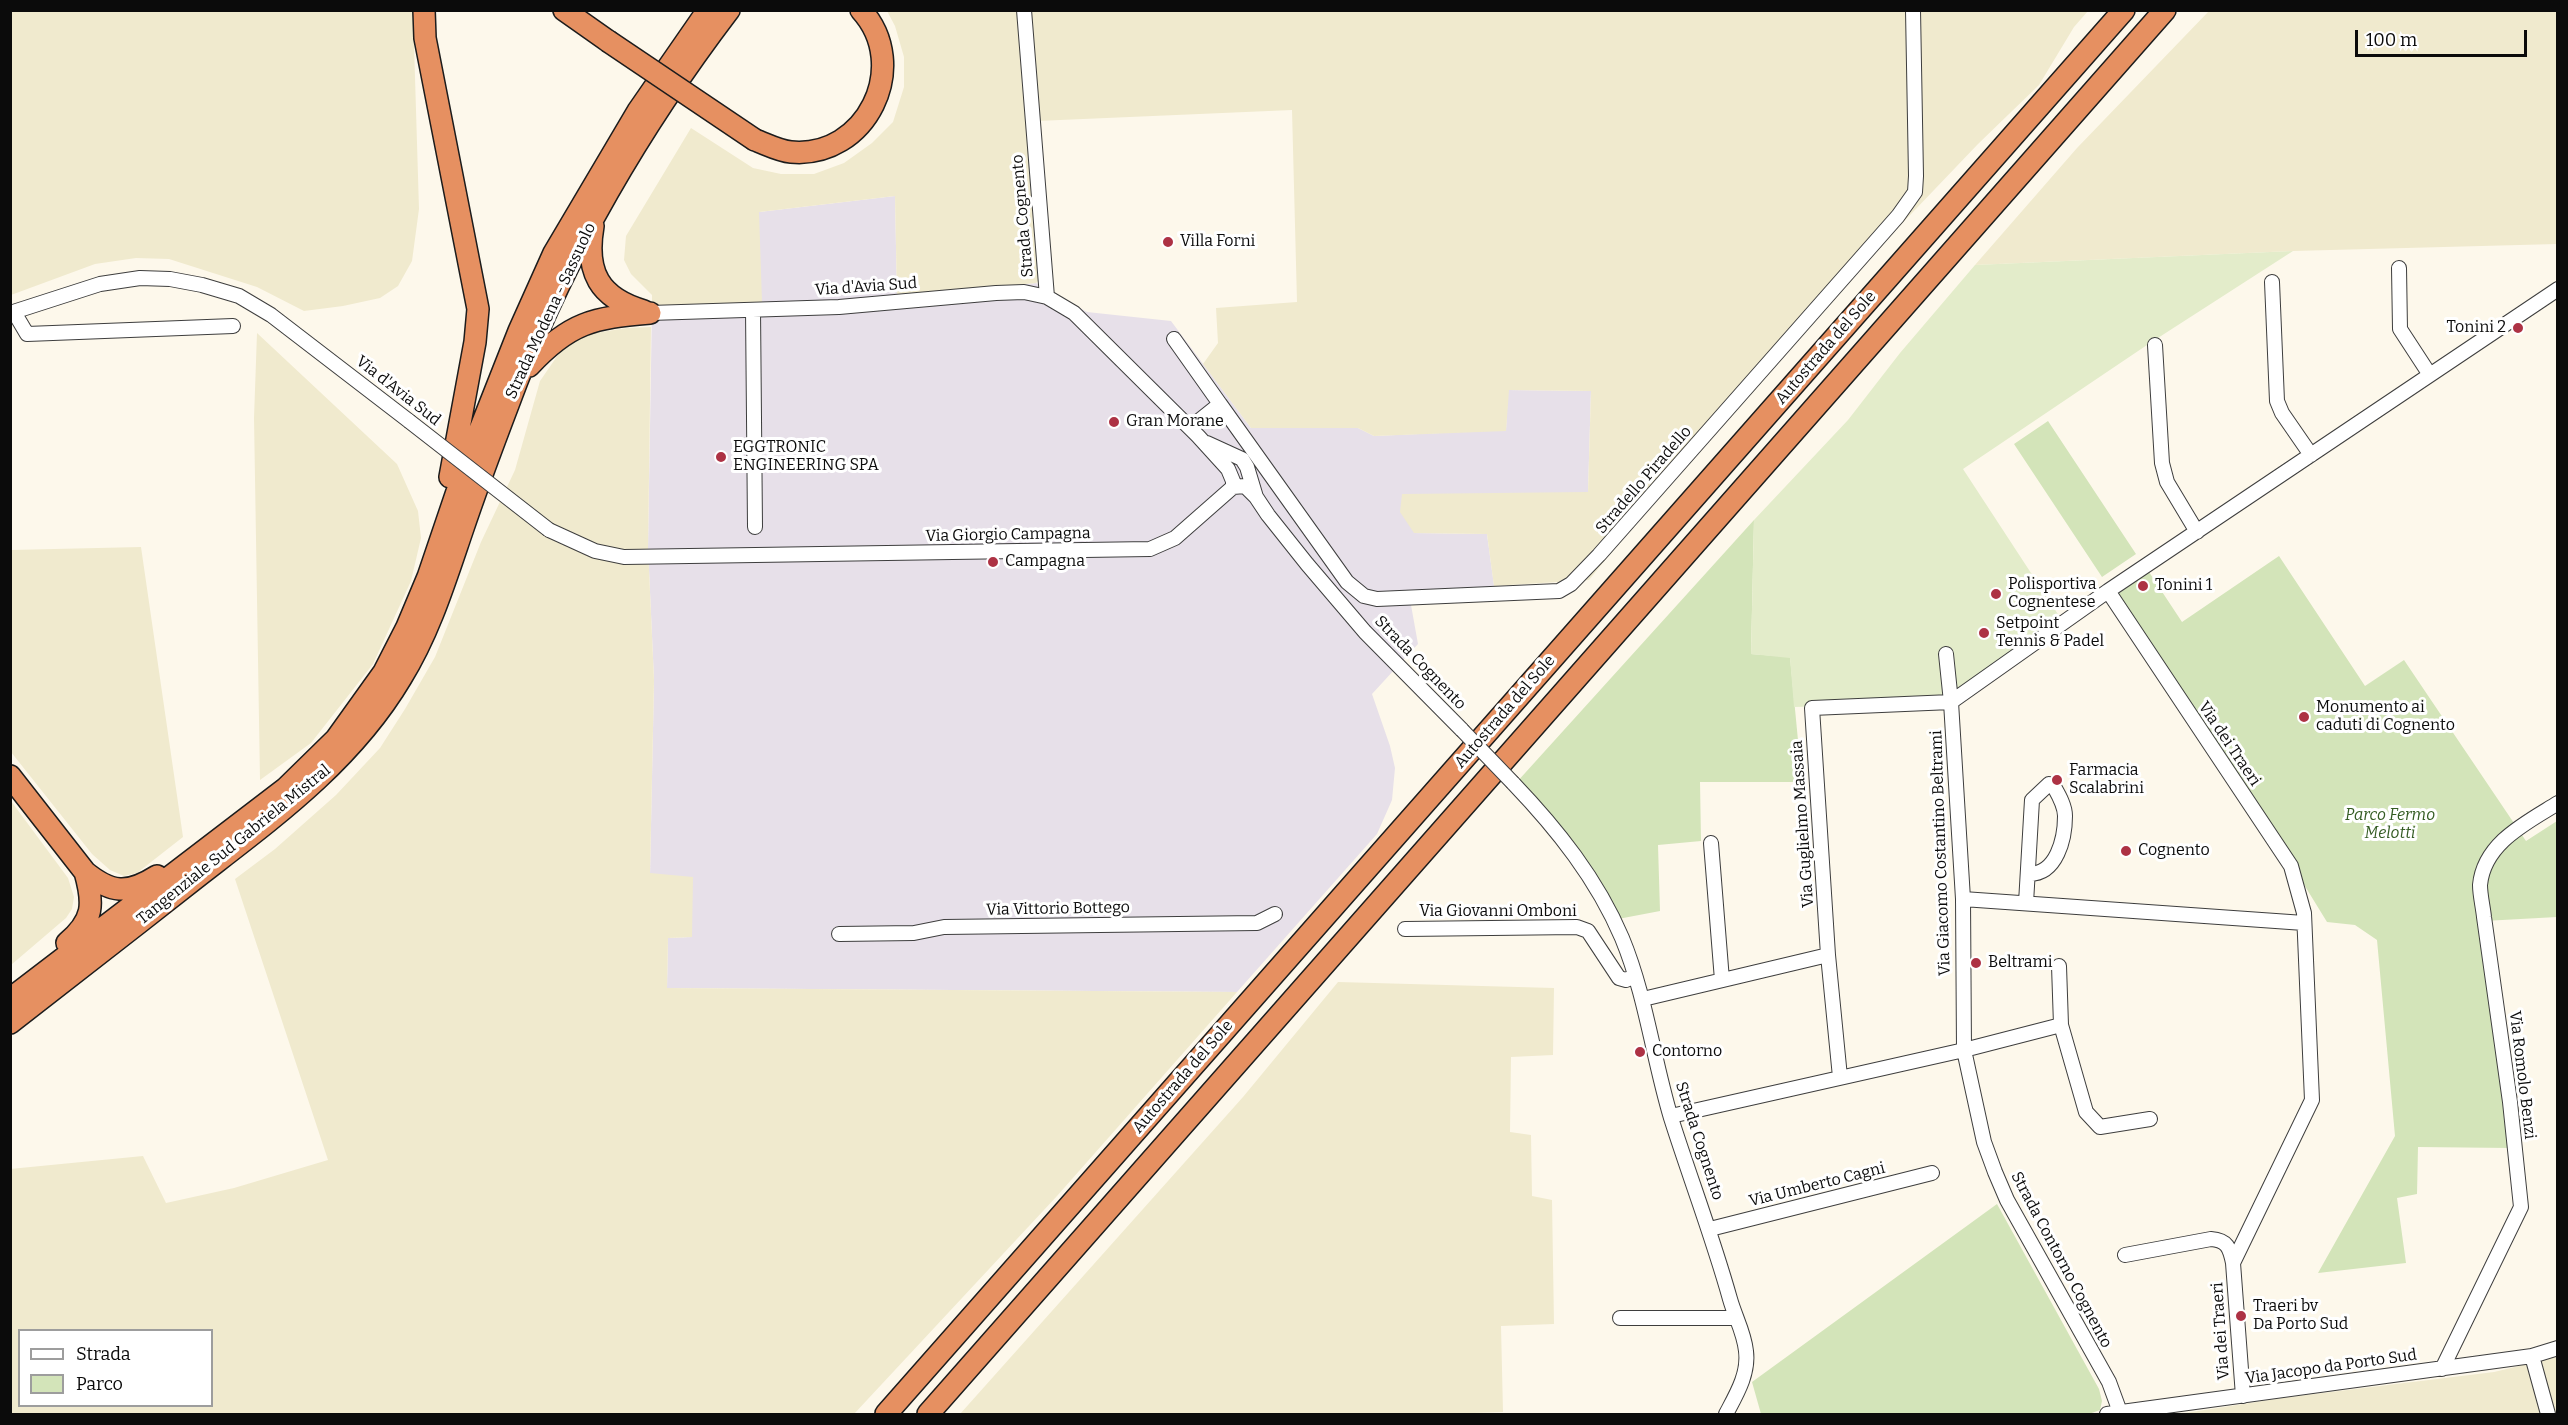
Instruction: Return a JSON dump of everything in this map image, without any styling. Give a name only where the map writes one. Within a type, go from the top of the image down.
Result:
[{"type":"highway","points":[[424,10],[425,38],[478,309],[473,353],[428,577]]},
{"type":"highway","points":[[564,10],[755,140],[790,152],[816,150],[838,144],[868,118],[881,86],[884,69],[882,46],[875,29],[861,10]]},
{"type":"highway","name":"Autostrada del Sole","points":[[886,1414],[2124,10]]},
{"type":"highway","name":"Autostrada del Sole","points":[[928,1414],[2165,10]]},
{"type":"highway","name":"Strada Modena - Sassuolo","points":[[465,495],[571,259],[595,215],[724,13]]},
{"type":"highway","name":"Strada Modena - Sassuolo","points":[[465,495],[519,332],[554,253],[638,111],[724,13]]},
{"type":"highway","points":[[595,215],[591,240],[594,273],[602,287],[616,300],[650,313]]},
{"type":"highway","points":[[519,377],[545,349],[576,327],[605,318],[650,313]]},
{"type":"highway","name":"Tangenziale Sud Gabriela Mistral","points":[[10,999],[286,788],[336,739],[384,672],[465,495]]},
{"type":"highway","name":"Tangenziale Sud Gabriela Mistral","points":[[10,1023],[278,814],[322,777],[350,749],[402,677],[426,630],[465,495]]},
{"type":"highway","points":[[10,776],[85,872],[112,890],[129,889],[146,884],[228,832]]},
{"type":"highway","points":[[10,993],[77,935],[86,922],[92,901],[85,872]]},
{"type":"street","name":"Strada Cognento","points":[[1024,10],[1047,297],[1074,313],[1194,432],[1228,469],[1236,486],[1245,486],[1256,497],[1268,515],[1365,632],[1556,828],[1585,871],[1622,939],[1635,976],[1649,997],[1671,1116],[1710,1229],[1736,1318],[1744,1334],[1747,1354],[1745,1373],[1726,1414]]},
{"type":"street","name":"Stradello Piradello","points":[[1220,404],[1347,582],[1364,596],[1377,599],[1559,591],[1571,584],[1599,555],[1898,216],[1915,192],[1913,10]]},
{"type":"street","points":[[2398,268],[2400,329],[2430,375]]},
{"type":"street","name":"Via d'Avia Sud","points":[[233,326],[27,334],[12,313],[100,284],[140,278],[170,279],[202,285],[239,296],[272,315],[549,530],[595,551],[624,556],[755,555]]},
{"type":"street","points":[[2272,282],[2277,401],[2282,413],[2311,454]]},
{"type":"street","points":[[1951,702],[2108,591],[2558,289]]},
{"type":"street","name":"Via d'Avia Sud","points":[[650,313],[839,307],[996,293],[1024,292],[1047,297]]},
{"type":"street","points":[[753,310],[755,527]]},
{"type":"street","points":[[1173,339],[1220,404],[1194,432]]},
{"type":"street","points":[[2155,345],[2162,463],[2167,482],[2197,531]]},
{"type":"street","name":"Strada Cognento","points":[[1194,432],[1217,448],[1242,459],[1247,467],[1256,497]]},
{"type":"street","name":"Via Giorgio Campagna","points":[[755,555],[1150,549],[1175,538],[1236,486]]},
{"type":"street","name":"Via dei Traeri","points":[[2108,591],[2290,866],[2304,913],[2312,1100],[2233,1263]]},
{"type":"street","name":"Via Giacomo Costantino Beltrami","points":[[1946,654],[1963,899],[1964,1050]]},
{"type":"street","name":"Via Guglielmo Massaia","points":[[1840,1077],[1828,955],[1812,708],[1951,702]]},
{"type":"street","points":[[2026,903],[2032,800],[2049,784],[2053,785],[2065,815],[2059,851],[2053,863],[2035,874],[2028,874]]},
{"type":"street","name":"Via Romolo Benzi","points":[[2442,1369],[2522,1207],[2480,887],[2482,874],[2487,861],[2511,832],[2558,803]]},
{"type":"street","points":[[1712,843],[1722,980]]},
{"type":"street","points":[[1963,899],[2304,923]]},
{"type":"street","name":"Via Vittorio Bottego","points":[[840,934],[914,933],[944,927],[1257,924],[1275,914]]},
{"type":"street","name":"Via Giovanni Omboni","points":[[1405,928],[1577,927],[1588,931],[1619,978],[1626,980],[1635,976]]},
{"type":"street","points":[[1649,997],[1828,955]]},
{"type":"street","points":[[2059,966],[2061,1025],[2086,1112],[2100,1127],[2150,1119]]},
{"type":"street","points":[[1671,1116],[1708,1110],[2061,1025]]},
{"type":"street","name":"Strada Contorno Cognento","points":[[1964,1050],[1984,1142],[1995,1172],[2007,1200],[2109,1382],[2114,1413]]},
{"type":"street","name":"Via Umberto Cagni","points":[[1710,1229],[1932,1173]]},
{"type":"street","name":"Via dei Traeri","points":[[2126,1255],[2211,1239],[2221,1240],[2229,1247],[2233,1263],[2242,1396]]},
{"type":"street","points":[[1620,1318],[1736,1318]]},
{"type":"street","name":"Via Jacopo da Porto Sud","points":[[2114,1413],[2532,1356],[2558,1348]]},
{"type":"street","points":[[2532,1356],[2548,1414]]},
{"type":"shaded area","points":[[10,11],[413,11],[419,209],[412,261],[398,286],[380,298],[304,311],[257,287],[169,259],[136,258],[95,264],[11,295]]},
{"type":"shaded area","points":[[887,11],[2088,11],[2074,27],[2039,85],[1978,144],[1891,235],[1657,496],[1589,580],[1494,586],[1487,534],[1414,533],[1400,512],[1402,494],[1588,492],[1591,391],[1509,390],[1506,431],[1374,436],[1358,428],[1251,428],[1203,364],[1218,343],[1216,308],[1297,302],[1292,110],[1037,121],[1052,268],[1036,283],[897,297],[895,196],[759,212],[762,302],[652,306],[652,295],[631,274],[624,260],[626,236],[691,128],[753,168],[781,174],[814,174],[844,163],[872,143],[893,122],[904,87],[904,57],[895,26]]},
{"type":"shaded area","points":[[2209,11],[2557,11],[2557,244],[2293,251],[1975,265],[2077,148]]},
{"type":"shaded area","points":[[895,196],[897,297],[1036,283],[1087,312],[1171,321],[1251,428],[1358,428],[1374,436],[1506,430],[1508,390],[1591,391],[1588,492],[1414,533],[1487,534],[1496,600],[1411,605],[1418,644],[1372,694],[1395,768],[1392,800],[1377,834],[1237,992],[667,988],[668,938],[692,937],[650,874],[654,680],[648,548],[652,306],[759,212]]},
{"type":"shaded area","points":[[651,327],[648,548],[654,680],[650,873],[693,877],[692,937],[668,938],[667,988],[1237,992],[1057,1196],[854,1414],[11,1414],[10,1169],[143,1156],[166,1203],[234,1188],[328,1160],[235,879],[275,849],[336,795],[380,748],[405,709],[435,657],[481,542],[515,470],[540,381],[560,352],[582,335]]},
{"type":"shaded area","points":[[257,333],[397,464],[418,511],[421,538],[411,581],[373,664],[311,743],[260,780],[254,418]]},
{"type":"shaded area","points":[[141,547],[183,837],[137,873],[124,876],[110,870],[92,854],[11,752],[11,550]]},
{"type":"shaded area","points":[[11,801],[68,878],[74,897],[72,909],[66,918],[11,965]]},
{"type":"shaded area","points":[[1338,982],[1554,988],[1553,1055],[1511,1057],[1510,1132],[1531,1135],[1532,1196],[1552,1200],[1554,1324],[1501,1326],[1503,1412],[960,1414],[1243,1097]]},
{"type":"shaded area","points":[[2557,1357],[2557,1414],[2179,1414],[2282,1398],[2494,1372]]},
{"type":"green space","points":[[2293,251],[2147,345],[1963,469],[2065,625],[1950,703],[1794,707],[1790,658],[1751,654],[1754,520],[1848,420],[1900,353],[1975,265]]},
{"type":"green space","points":[[2048,421],[2136,554],[2102,577],[2014,444]]},
{"type":"green space","points":[[1754,520],[1751,654],[1790,657],[1802,782],[1700,782],[1701,841],[1658,845],[1660,911],[1618,919],[1516,783]]},
{"type":"green space","name":"Parco Fermo Melotti","points":[[2279,556],[2365,686],[2404,660],[2526,841],[2557,821],[2557,917],[2484,921],[2511,1148],[2418,1147],[2417,1194],[2397,1198],[2406,1263],[2318,1273],[2395,1136],[2377,940],[2355,925],[2327,922],[2284,852],[2115,596],[2149,572],[2182,622]]},
{"type":"green space","points":[[1997,1204],[2099,1389],[2102,1401],[2100,1410],[2089,1414],[1761,1414],[1752,1382]]},
{"type":"place","name":"Villa Forni","points":[[1168,242]]},
{"type":"place","name":"Tonini 2","points":[[2518,328]]},
{"type":"place","name":"Gran Morane","points":[[1114,422]]},
{"type":"place","name":"EGGTRONIC ENGINEERING SPA","points":[[721,457]]},
{"type":"place","name":"Campagna","points":[[993,562]]},
{"type":"place","name":"Tonini 1","points":[[2143,586]]},
{"type":"place","name":"Polisportiva Cognentese","points":[[1996,594]]},
{"type":"place","name":"Setpoint Tennis & Padel","points":[[1984,633]]},
{"type":"place","name":"Monumento ai caduti di Cognento","points":[[2304,717]]},
{"type":"place","name":"Farmacia Scalabrini","points":[[2057,780]]},
{"type":"place","name":"Cognento","points":[[2126,851]]},
{"type":"place","name":"Beltrami","points":[[1976,963]]},
{"type":"place","name":"Contorno","points":[[1640,1052]]},
{"type":"place","name":"Traeri bv Da Porto Sud","points":[[2241,1316]]}]
